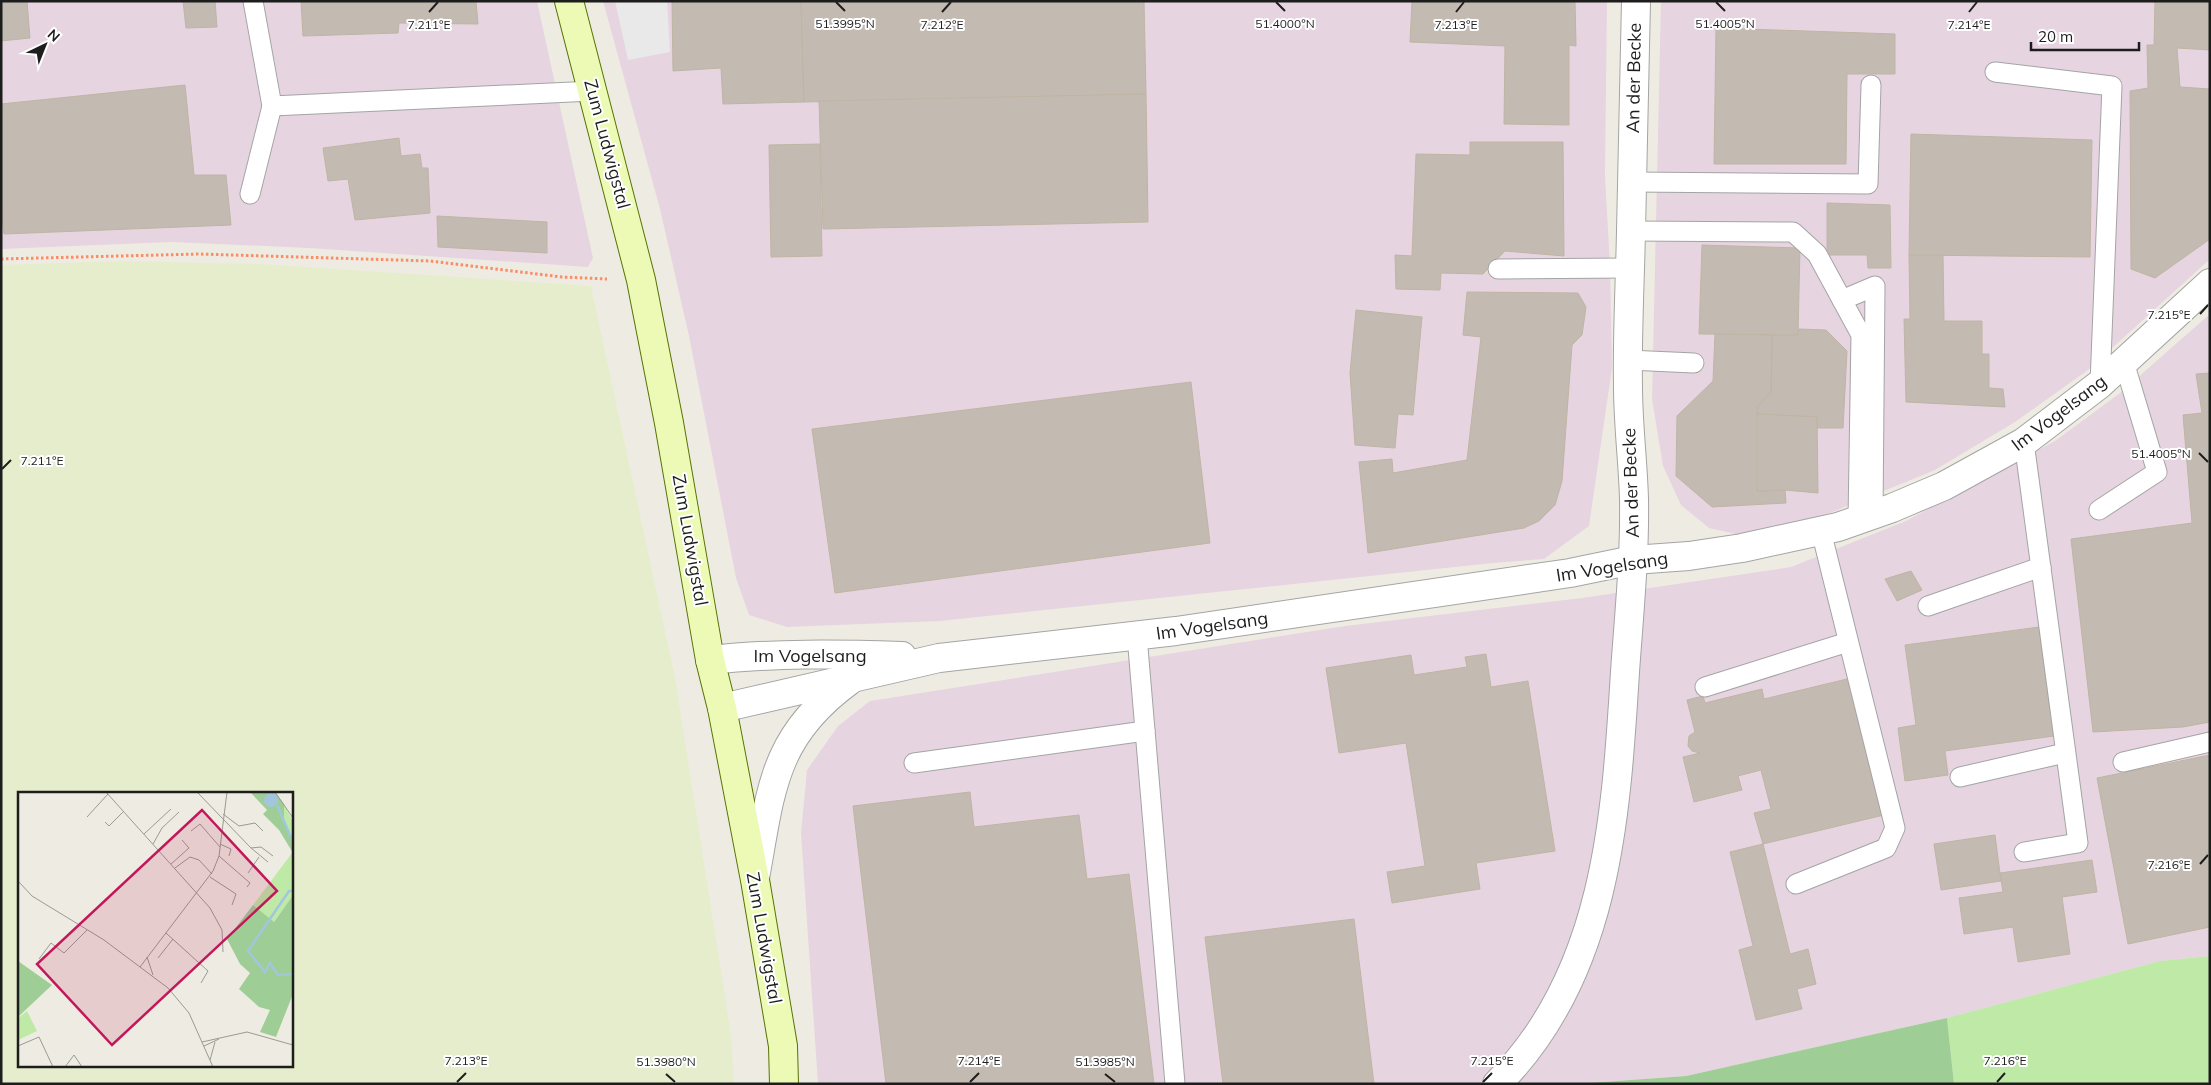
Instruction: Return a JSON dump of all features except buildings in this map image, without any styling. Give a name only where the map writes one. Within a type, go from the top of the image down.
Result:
[{"type":"street","name":"Zum Ludwigstal","points":[[569,1],[641,280],[669,423],[710,660],[722,708],[754,880],[782,1046],[784,1084]]},
{"type":"street","name":"An der Becke","points":[[1498,1084],[1522,1060],[1562,994],[1578,960],[1594,914],[1602,880],[1620,755],[1633,560],[1634,499],[1628,360],[1636,1]]},
{"type":"street","name":"Im Vogelsang","points":[[722,708],[939,658],[1137,636],[1560,574],[1633,560],[1688,556],[1742,548],[1821,531],[1865,518],[1944,486],[2024,442],[2100,384],[2210,283]]},
{"type":"street","name":"Im Vogelsang","points":[[710,660],[741,656],[836,654],[939,658]]},
{"type":"street","name":"Im Vogelsang","points":[[754,880],[773,783],[786,749],[798,728],[817,708],[854,678]]},
{"type":"lane","points":[[250,194],[272,106],[253,1]]},
{"type":"lane","points":[[1995,72],[2112,86],[2100,384]]},
{"type":"lane","points":[[1632,182],[1868,184],[1871,85]]},
{"type":"lane","points":[[272,106],[593,92]]},
{"type":"lane","points":[[1631,231],[1793,232],[1817,254],[1861,335],[1865,518]]},
{"type":"lane","points":[[1498,269],[1630,268]]},
{"type":"lane","points":[[1842,300],[1876,286],[1865,518]]},
{"type":"lane","points":[[1628,360],[1694,363]]},
{"type":"lane","points":[[2099,510],[2157,472],[2124,362]]},
{"type":"lane","points":[[2024,442],[2078,843],[2024,852]]},
{"type":"lane","points":[[1796,884],[1886,848],[1896,828],[1821,531]]},
{"type":"lane","points":[[1928,606],[2041,567]]},
{"type":"lane","points":[[1137,636],[1176,1084]]},
{"type":"lane","points":[[1705,687],[1848,642]]},
{"type":"lane","points":[[914,763],[1145,731]]},
{"type":"lane","points":[[2123,762],[2210,742]]},
{"type":"lane","points":[[1960,777],[2066,753]]},
{"type":"path","points":[[1,259],[199,254],[430,262],[562,277],[641,280]]},
{"type":"shaded area","points":[[1,1],[537,1],[593,258],[588,267],[309,248],[171,242],[1,249]]},
{"type":"shaded area","points":[[603,1],[1607,1],[1605,175],[1610,266],[1612,368],[1589,526],[1544,559],[940,621],[787,627],[749,615],[736,578],[689,336],[660,209]]},
{"type":"shaded area","points":[[615,1],[667,1],[670,52],[628,60]]},
{"type":"shaded area","points":[[1661,1],[2210,1],[2210,259],[2088,370],[2015,422],[1935,470],[1830,513],[1749,537],[1709,528],[1681,505],[1663,466],[1652,399]]},
{"type":"shaded area","points":[[2210,314],[2210,956],[2160,961],[1947,1018],[1686,1076],[1576,1084],[818,1084],[801,833],[807,770],[838,726],[870,701],[1345,626],[1582,598],[1791,567],[1906,521],[2055,441],[2120,393]]},
{"type":"green space","points":[[120,261],[260,264],[591,286],[675,678],[731,1035],[734,1084],[1,1084],[1,265]]},
{"type":"green space","points":[[2210,956],[2210,1084],[1954,1084],[1947,1018],[2160,961]]},
{"type":"green space","points":[[1947,1018],[1954,1084],[1575,1084],[1686,1076]]}]
